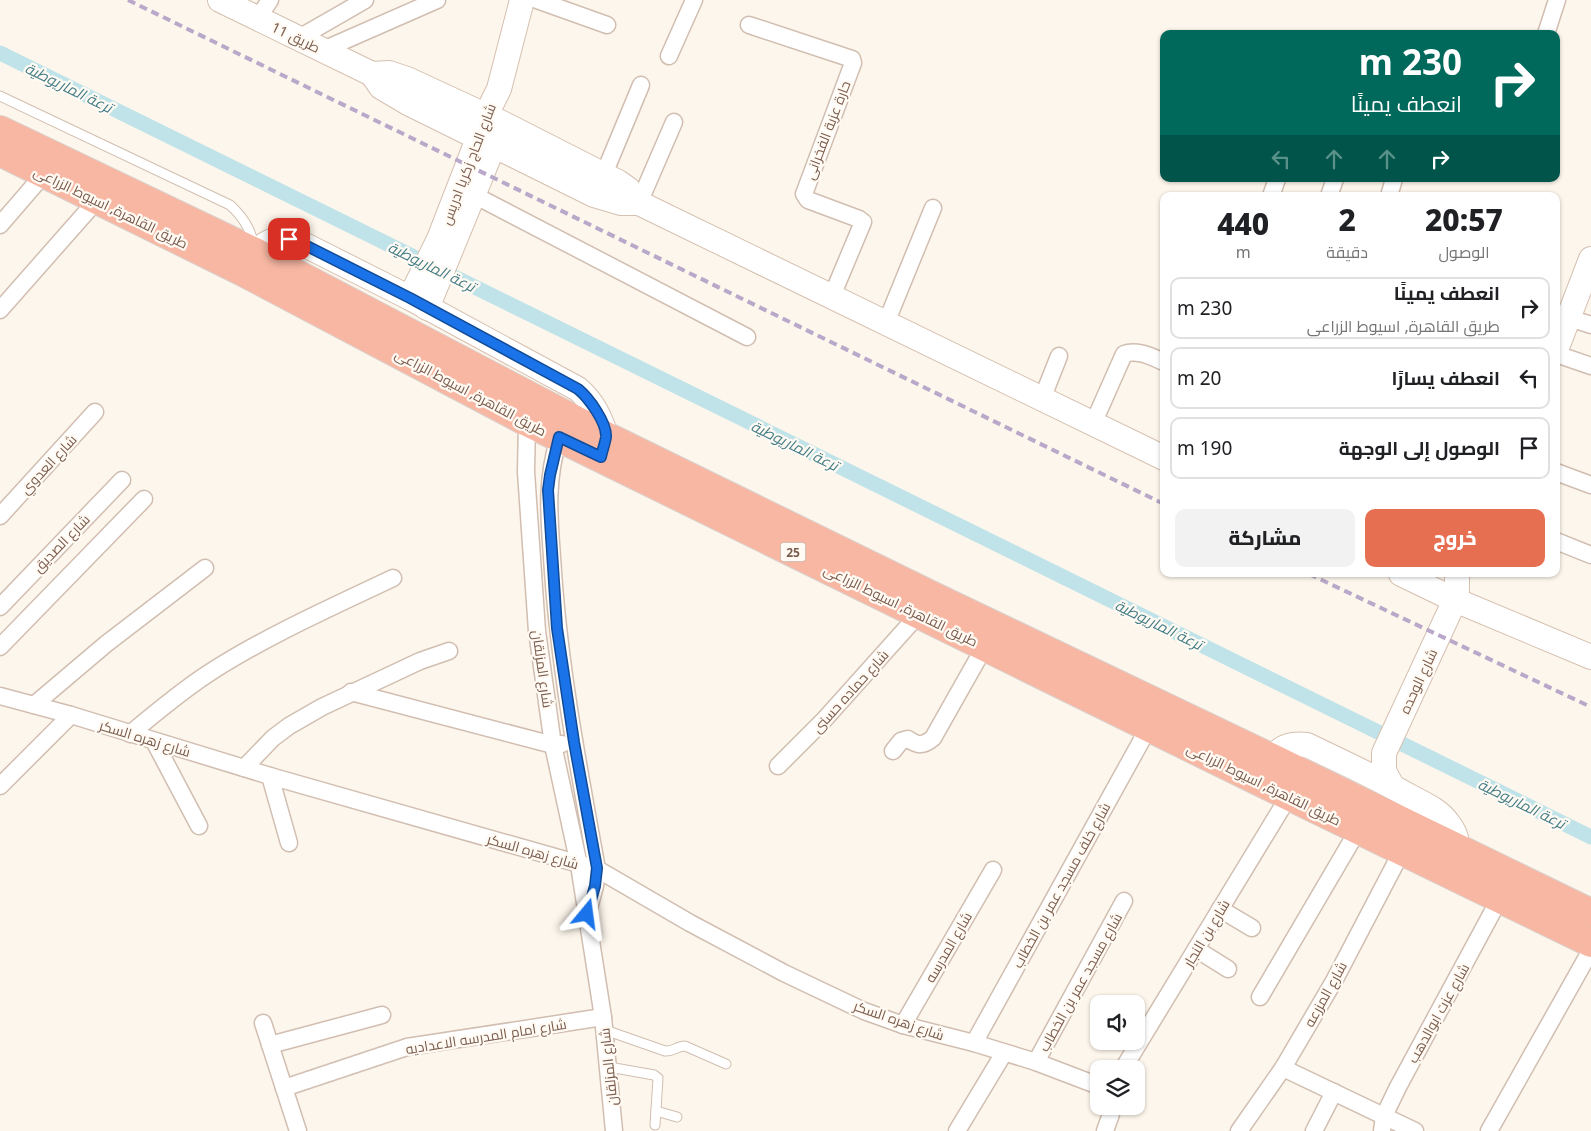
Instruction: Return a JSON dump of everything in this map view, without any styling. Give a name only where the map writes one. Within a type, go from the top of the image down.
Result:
[{"type":"highway","name":"طريق القاهرة, اسيوط الزراعى","points":[[0,130],[249,262],[604,446],[919,614],[1402,851],[1452,860],[1500,898],[1591,943]]},
{"type":"highway","name":"طريق القاهرة, اسيوط الزراعى","points":[[0,152],[97,200],[249,262],[527,422],[559,437],[604,446],[926,593],[1272,758],[1452,860],[1591,913]]},
{"type":"street","name":"طريق 11","points":[[220,0],[264,9],[299,38],[372,74],[381,87],[393,95],[594,195],[621,203],[639,203]]},
{"type":"street","points":[[299,38],[365,0]]},
{"type":"street","points":[[323,50],[438,0]]},
{"type":"street","name":"شارع الحاج زكريا ادريس","points":[[446,242],[494,119],[499,89],[522,0]]},
{"type":"street","points":[[537,0],[607,25]]},
{"type":"street","points":[[669,56],[694,0]]},
{"type":"street","points":[[1547,30],[1557,0]]},
{"type":"street","name":"حارة عزبة الفخرانى","points":[[749,25],[852,59],[853,63],[804,194],[808,200],[859,219],[862,222],[832,296]]},
{"type":"street","name":"طريق 11","points":[[372,74],[389,73],[407,79],[494,119],[604,174],[628,189],[639,203]]},
{"type":"street","points":[[604,174],[641,85]]},
{"type":"street","points":[[674,122],[639,203],[1160,456]]},
{"type":"street","name":"شارع الحاج زكريا ادريس","points":[[446,242],[474,195],[486,142]]},
{"type":"street","points":[[0,226],[44,174]]},
{"type":"street","points":[[474,195],[747,337]]},
{"type":"street","points":[[0,310],[97,200]]},
{"type":"street","points":[[886,323],[933,208]]},
{"type":"street","points":[[249,262],[265,243],[276,239],[289,239],[422,296],[578,389],[595,408],[604,446]]},
{"type":"street","points":[[422,296],[446,242]]},
{"type":"street","points":[[1560,345],[1580,321],[1591,259]]},
{"type":"street","points":[[1093,424],[1124,354],[1138,352],[1160,360]]},
{"type":"street","points":[[1560,355],[1591,366]]},
{"type":"street","points":[[1042,399],[1059,356]]},
{"type":"street","name":"شارع العدوي","points":[[0,516],[95,412]]},
{"type":"street","name":"شارع المزلقان","points":[[527,422],[526,472],[537,631],[553,746],[579,864],[604,1023],[614,1131]]},
{"type":"street","name":"شارع المزلقان","points":[[559,437],[550,475],[548,504],[557,628],[574,742],[597,868],[595,886],[587,914]]},
{"type":"street","points":[[526,472],[550,475]]},
{"type":"street","points":[[1560,473],[1591,485]]},
{"type":"street","name":"شارع الصديق","points":[[0,607],[122,480]]},
{"type":"street","points":[[0,647],[144,499]]},
{"type":"street","points":[[1560,543],[1591,555]]},
{"type":"street","points":[[34,705],[106,644],[206,568]]},
{"type":"street","points":[[1407,577],[1448,597],[1591,657]]},
{"type":"street","name":"شارع الوحده","points":[[1350,766],[1362,762],[1371,754],[1379,751],[1448,597],[1455,577]]},
{"type":"street","points":[[130,734],[155,712],[205,676],[248,650],[393,578]]},
{"type":"street","name":"شارع حماده حسنى","points":[[778,766],[823,721],[919,614]]},
{"type":"street","points":[[537,631],[557,628]]},
{"type":"street","points":[[893,751],[901,741],[908,739],[917,745],[925,744],[933,738],[985,646]]},
{"type":"street","points":[[244,768],[272,738],[288,726],[351,692],[420,661],[449,651]]},
{"type":"street","points":[[351,692],[553,746],[574,742]]},
{"type":"street","name":"شارع زهره السكر","points":[[0,696],[71,715],[270,776],[597,868],[690,923],[784,973],[864,1011],[903,1025],[974,1043],[1036,1062],[1090,1083]]},
{"type":"street","points":[[0,786],[71,715]]},
{"type":"street","name":"شارع خلف مسجد عمر بن الخطاب","points":[[974,1043],[1149,727]]},
{"type":"street","points":[[154,742],[200,826]]},
{"type":"street","points":[[1260,782],[1272,758],[1282,748],[1294,744],[1307,745],[1392,786],[1437,811],[1448,822],[1455,834],[1452,860]]},
{"type":"street","points":[[1379,751],[1384,771],[1392,786]]},
{"type":"street","points":[[270,776],[290,843]]},
{"type":"street","name":"شارع بن النجار","points":[[1128,1060],[1289,796]]},
{"type":"street","points":[[1260,997],[1358,830]]},
{"type":"street","name":"شارع المزرعه","points":[[1238,1131],[1283,1068],[1334,981],[1402,851]]},
{"type":"street","name":"شارع المدرسه","points":[[903,1025],[993,870]]},
{"type":"street","name":"شارع عزت ابوالدهب","points":[[1383,1124],[1398,1087],[1500,898]]},
{"type":"street","name":"شارع مسجد عمر بن الخطاب","points":[[1036,1062],[1124,901]]},
{"type":"street","points":[[1220,909],[1252,928]]},
{"type":"street","points":[[1196,949],[1228,969]]},
{"type":"street","points":[[1489,1131],[1591,950]]},
{"type":"street","points":[[270,1045],[382,1015]]},
{"type":"street","points":[[263,1023],[298,1131]]},
{"type":"street","name":"شارع امام المدرسه الاعداديه","points":[[284,1088],[407,1047],[604,1023]]},
{"type":"street","points":[[957,1131],[1004,1053]]},
{"type":"street","points":[[1283,1068],[1334,1092],[1383,1124],[1415,1131]]},
{"type":"street","points":[[1314,1131],[1334,1092]]},
{"type":"street","points":[[1104,1131],[1111,1115]]},
{"type":"lane","points":[[0,96],[230,206],[244,220],[250,230],[249,262]]},
{"type":"lane","points":[[604,1023],[665,1051],[669,1052],[685,1046],[726,1064]]},
{"type":"lane","points":[[609,1067],[654,1075],[658,1078],[655,1125]]},
{"type":"lane","points":[[656,1111],[677,1117]]},
{"type":"waterway","name":"ترعة الماريوطية","points":[[0,53],[1591,837]]},
{"type":"railway","points":[[128,0],[1160,502]]},
{"type":"railway","points":[[1315,577],[1591,707]]},
{"type":"route","points":[[289,239],[301,243],[410,298],[578,389],[588,398],[601,421],[606,436],[601,457],[559,437],[548,490],[557,628],[574,742],[597,868],[595,886],[587,914]]}]
